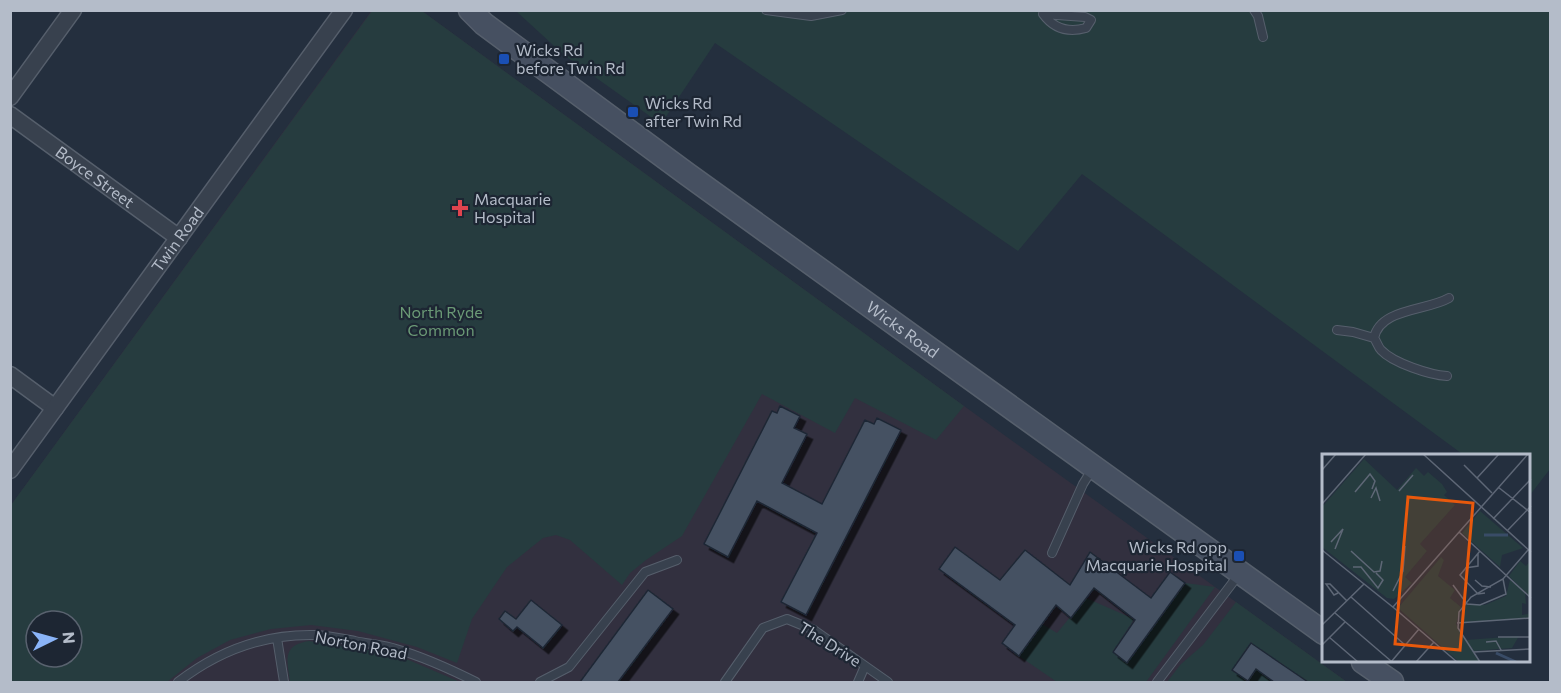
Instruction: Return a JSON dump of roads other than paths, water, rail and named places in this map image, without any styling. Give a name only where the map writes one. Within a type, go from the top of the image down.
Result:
[{"type":"main road","name":"Wicks Road","points":[[457,10],[484,21],[696,181],[1322,632]]},
{"type":"main road","points":[[1364,663],[1392,682]]},
{"type":"street","points":[[10,97],[73,10]]},
{"type":"street","name":"Twin Road","points":[[10,470],[344,10]]},
{"type":"street","name":"Boyce Street","points":[[10,115],[179,238]]},
{"type":"street","points":[[10,375],[55,408]]},
{"type":"lane","points":[[766,10],[811,16],[842,10]]},
{"type":"lane","points":[[1254,10],[1258,16],[1263,37]]},
{"type":"lane","points":[[1041,12],[1086,17],[1091,20],[1086,28],[1068,31],[1059,28],[1041,12]]},
{"type":"lane","points":[[1374,338],[1380,325],[1385,321],[1449,298]]},
{"type":"lane","points":[[1337,330],[1374,338],[1386,355],[1432,373],[1447,375]]},
{"type":"lane","points":[[1052,553],[1083,484],[1094,468]]},
{"type":"lane","points":[[540,682],[568,667],[645,572],[677,560]]},
{"type":"lane","points":[[1157,682],[1240,573]]},
{"type":"lane","name":"The Drive","points":[[725,682],[764,628],[787,619],[814,630],[888,682]]},
{"type":"lane","name":"Norton Road","points":[[178,682],[230,650],[253,642],[316,635],[394,648],[442,665],[476,682]]},
{"type":"lane","points":[[277,638],[284,682]]},
{"type":"lane","points":[[858,682],[865,666]]},
{"type":"place","name":"Wicks Rd before Twin Rd","points":[[504,59]]},
{"type":"place","name":"Wicks Rd after Twin Rd","points":[[633,112]]},
{"type":"place","name":"Macquarie Hospital","points":[[460,208]]},
{"type":"place","name":"Wicks Rd opp Macquarie Hospital","points":[[1239,556]]},
{"type":"park label","name":"North Ryde Common","points":[[441,321]]}]
